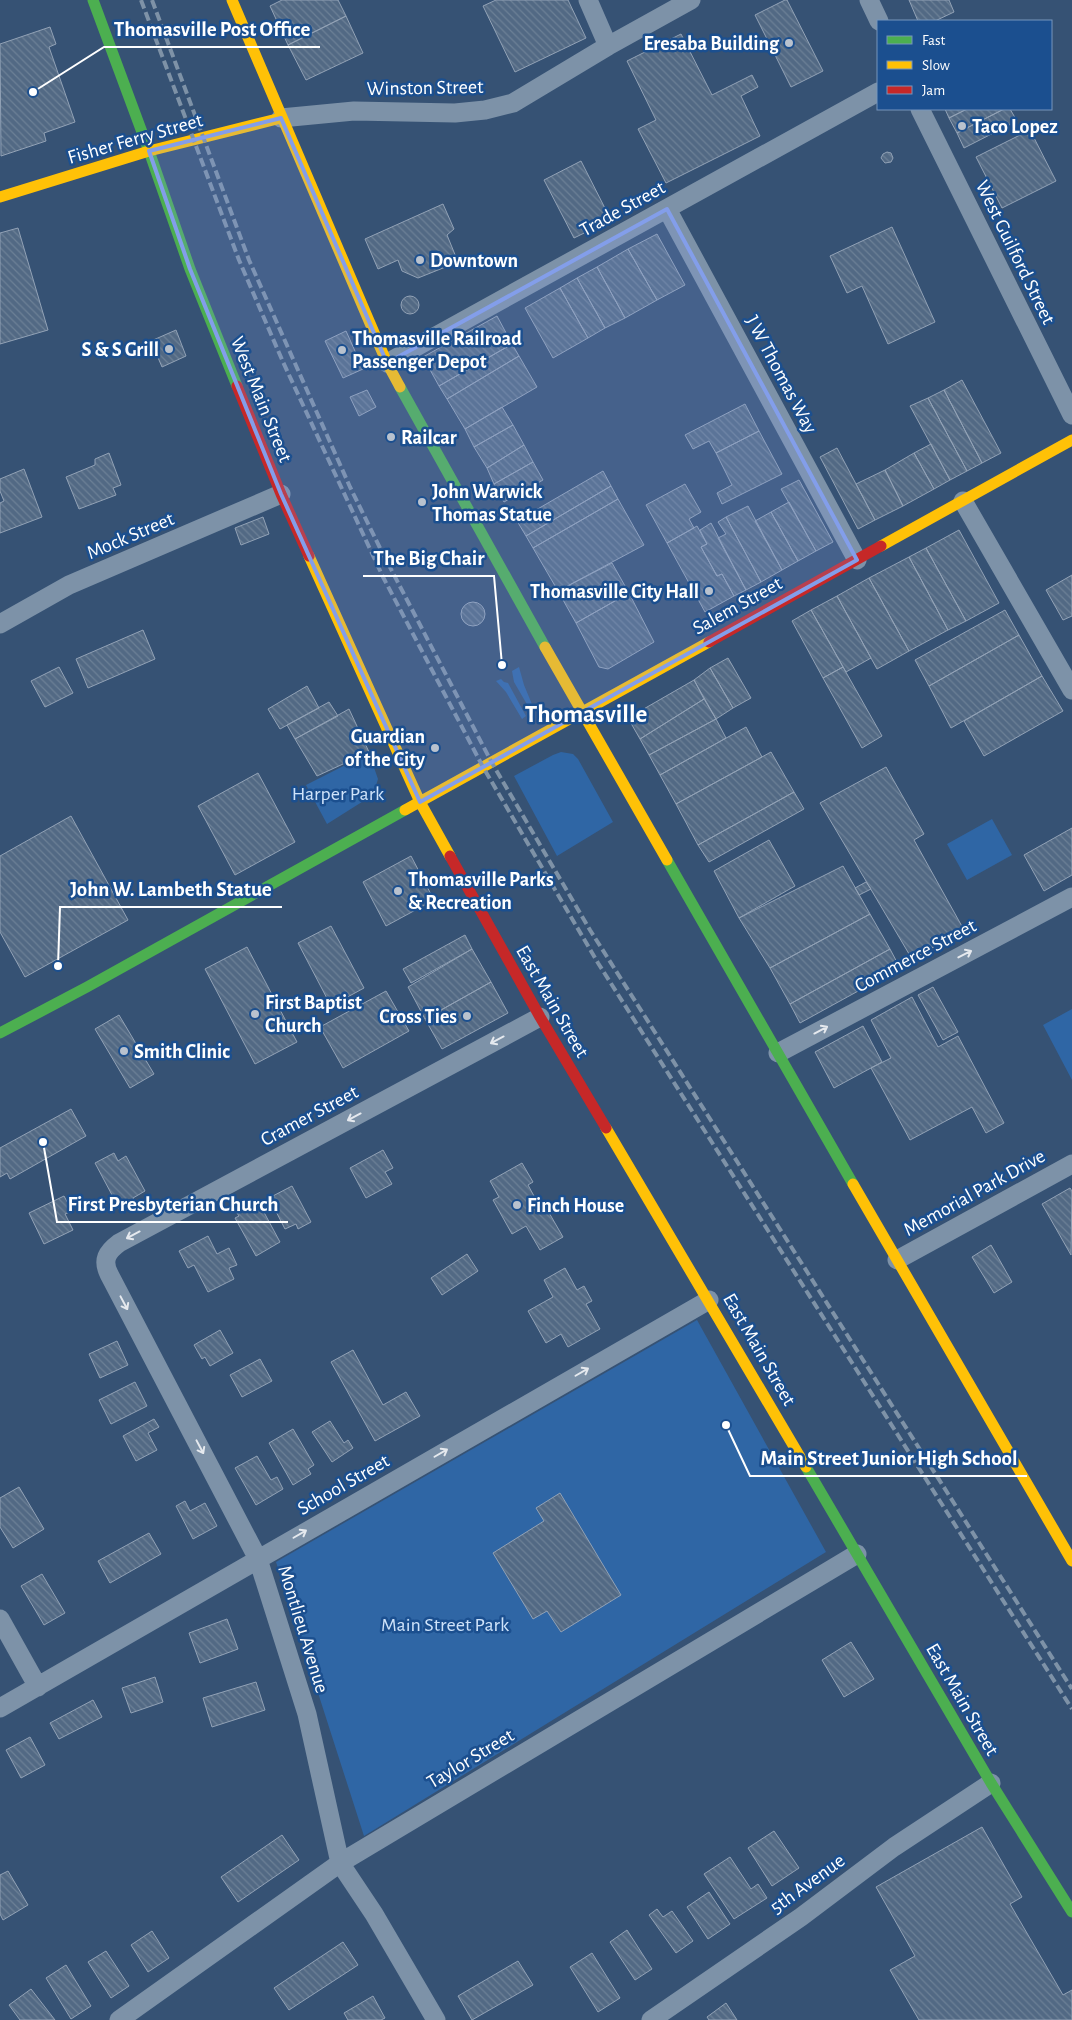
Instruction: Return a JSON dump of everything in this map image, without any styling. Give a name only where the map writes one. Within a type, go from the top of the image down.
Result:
[{"type":"main road","name":"West Main Street","points":[[94,0],[190,269],[281,494],[420,802]]},
{"type":"main road","points":[[232,0],[281,118],[388,363],[582,712],[1072,1561]]},
{"type":"main road","name":"Fisher Ferry Street","points":[[0,197],[149,152],[281,118]]},
{"type":"main road","name":"Salem Street","points":[[0,1033],[87,987],[1072,440]]},
{"type":"main road","name":"East Main Street","points":[[420,802],[540,1017],[709,1300],[991,1783],[1072,1912]]},
{"type":"street","points":[[588,0],[608,46]]},
{"type":"street","name":"Winston Street","points":[[281,118],[354,111],[455,113],[485,110],[513,104],[608,46],[691,0]]},
{"type":"street","points":[[869,0],[879,20]]},
{"type":"street","name":"Trade Street","points":[[388,363],[877,93]]},
{"type":"street","name":"West Guilford Street","points":[[920,110],[1072,415]]},
{"type":"street","name":"J W Thomas Way","points":[[667,209],[857,560]]},
{"type":"street","name":"Mock Street","points":[[0,624],[69,585],[281,494]]},
{"type":"street","points":[[963,501],[1072,690]]},
{"type":"street","name":"Commerce Street","points":[[778,1053],[1072,897]]},
{"type":"street","name":"Cramer Street","points":[[105,1259],[110,1249],[119,1243],[540,1017]]},
{"type":"street","name":"Memorial Park Drive","points":[[897,1260],[1072,1164]]},
{"type":"street","name":"Montlieu Avenue","points":[[105,1259],[108,1274],[258,1559],[307,1714],[340,1863],[374,1914],[436,2020]]},
{"type":"street","name":"School Street","points":[[0,1708],[709,1300]]},
{"type":"street","name":"Taylor Street","points":[[119,2020],[340,1863],[857,1554]]},
{"type":"street","points":[[0,1619],[38,1687]]},
{"type":"street","name":"5th Avenue","points":[[651,2020],[801,1917],[894,1847],[991,1783]]},
{"type":"highlighted area","points":[[281,118],[387,363],[667,209],[857,560],[420,802],[281,494],[190,269],[149,151]]},
{"type":"green space","points":[[519,667],[534,709],[532,713],[514,682],[512,671]]},
{"type":"green space","points":[[501,679],[508,683],[526,716],[522,719],[506,692],[496,681]]},
{"type":"green space","points":[[561,752],[573,754],[578,759],[613,822],[557,856],[514,776]]},
{"type":"green space","name":"Harper Park","points":[[369,753],[378,779],[373,795],[327,824],[306,785]]},
{"type":"green space","points":[[992,819],[1012,855],[967,880],[947,844]]},
{"type":"green space","points":[[1072,1009],[1072,1080],[1043,1025]]},
{"type":"green space","name":"Main Street Park","points":[[697,1320],[826,1552],[364,1836],[276,1562]]},
{"type":"building","points":[[282,0],[338,0],[346,16],[288,45],[270,6]]},
{"type":"building","points":[[496,0],[568,0],[586,38],[515,72],[483,6]]},
{"type":"building","name":"Eresaba Building","points":[[787,0],[823,71],[791,87],[755,15]]},
{"type":"building","points":[[909,0],[949,0],[954,12],[937,20],[918,20]]},
{"type":"building","points":[[346,16],[363,53],[306,80],[288,45]]},
{"type":"building","points":[[50,27],[56,44],[49,47],[75,122],[44,133],[46,141],[1,156],[0,44]]},
{"type":"building","points":[[681,34],[712,95],[752,75],[758,87],[741,96],[760,136],[666,183],[638,129],[656,120],[627,61]]},
{"type":"building","points":[[945,110],[965,110],[949,118]]},
{"type":"building","name":"Taco Lopez","points":[[965,110],[1002,110],[957,133],[949,118]]},
{"type":"building","points":[[1002,110],[1011,110],[1017,121],[964,148],[957,133]]},
{"type":"building","points":[[1030,130],[1056,181],[1002,208],[976,157]]},
{"type":"building","points":[[887,152],[891,153],[893,158],[891,162],[885,163],[881,158]]},
{"type":"building","points":[[581,161],[611,220],[574,238],[544,180]]},
{"type":"building","points":[[443,204],[454,229],[447,235],[458,262],[418,278],[402,271],[398,260],[378,269],[365,239]]},
{"type":"building","points":[[892,227],[935,322],[888,344],[862,286],[847,293],[830,256]]},
{"type":"building","points":[[18,228],[48,330],[0,344],[0,233]]},
{"type":"building","points":[[657,234],[685,285],[657,300],[628,249]]},
{"type":"building","points":[[628,249],[657,300],[625,318],[597,267]]},
{"type":"building","points":[[597,267],[625,318],[605,328],[577,278]]},
{"type":"building","points":[[577,278],[605,328],[588,338],[560,288]]},
{"type":"building","points":[[560,288],[588,338],[553,358],[525,308]]},
{"type":"building","points":[[410,296],[416,299],[419,305],[416,311],[410,314],[404,311],[401,305],[404,299]]},
{"type":"building","points":[[497,316],[512,344],[439,386],[423,357]]},
{"type":"building","name":"S & S Grill","points":[[176,330],[186,356],[162,367],[151,341]]},
{"type":"building","name":"Thomasville Railroad Passenger Depot","points":[[346,331],[363,369],[343,378],[325,341]]},
{"type":"building","points":[[512,344],[519,356],[447,399],[439,386]]},
{"type":"building","points":[[519,356],[537,387],[465,429],[447,399]]},
{"type":"building","points":[[962,380],[1001,453],[982,463],[944,390]]},
{"type":"building","points":[[367,390],[376,407],[359,416],[350,397]]},
{"type":"building","points":[[944,390],[982,463],[967,471],[928,398]]},
{"type":"building","points":[[928,398],[967,471],[950,480],[910,406]]},
{"type":"building","points":[[745,404],[759,431],[716,453],[709,441],[693,449],[685,435]]},
{"type":"building","points":[[502,407],[513,425],[474,447],[465,429]]},
{"type":"building","points":[[513,425],[524,445],[487,468],[474,447]]},
{"type":"building","points":[[759,431],[782,474],[722,504],[717,493],[732,485],[716,453]]},
{"type":"building","points":[[931,444],[950,480],[934,489],[914,453]]},
{"type":"building","points":[[524,445],[533,462],[494,484],[487,468]]},
{"type":"building","points":[[837,448],[875,520],[858,529],[820,457]]},
{"type":"building","points":[[109,453],[121,485],[113,488],[116,495],[79,509],[66,477],[95,465],[95,459]]},
{"type":"building","points":[[914,453],[934,489],[903,506],[885,470]]},
{"type":"building","points":[[533,462],[543,480],[504,502],[494,484]]},
{"type":"building","points":[[24,469],[42,517],[0,533],[0,503],[4,501],[0,491],[0,479]]},
{"type":"building","points":[[885,470],[903,506],[875,520],[856,484]]},
{"type":"building","points":[[603,471],[611,486],[526,536],[517,521]]},
{"type":"building","points":[[799,480],[833,542],[816,551],[781,489]]},
{"type":"building","points":[[685,484],[701,512],[689,519],[694,528],[667,543],[646,505]]},
{"type":"building","points":[[611,486],[618,499],[533,548],[526,536]]},
{"type":"building","points":[[618,499],[644,545],[558,591],[533,548]]},
{"type":"building","points":[[789,502],[816,551],[798,561],[771,512]]},
{"type":"building","points":[[748,506],[782,570],[761,582],[726,517]]},
{"type":"building","points":[[771,512],[798,561],[782,570],[755,521]]},
{"type":"building","points":[[263,517],[269,534],[241,545],[235,528]]},
{"type":"building","points":[[726,517],[761,582],[746,590],[718,538],[726,534],[718,522]]},
{"type":"building","points":[[711,523],[746,590],[734,596],[722,574],[717,576],[701,547],[707,544],[700,530]]},
{"type":"building","points":[[697,526],[707,544],[701,547],[717,576],[722,574],[734,596],[705,612],[667,543]]},
{"type":"building","points":[[959,530],[999,603],[966,621],[926,548]]},
{"type":"building","points":[[926,548],[966,621],[948,630],[909,557]]},
{"type":"building","points":[[909,557],[948,630],[909,651],[869,578]]},
{"type":"building","points":[[612,563],[629,593],[576,623],[558,591]]},
{"type":"building","points":[[1072,575],[1072,616],[1063,620],[1046,590]]},
{"type":"building","points":[[869,578],[909,651],[877,669],[837,596]]},
{"type":"building","points":[[629,593],[654,642],[608,669],[599,667],[576,623]]},
{"type":"building","points":[[837,596],[871,658],[846,672],[811,610]]},
{"type":"building","points":[[473,602],[482,605],[485,614],[482,623],[473,626],[464,623],[461,614],[464,605]]},
{"type":"building","points":[[811,610],[843,667],[823,678],[792,621]]},
{"type":"building","points":[[1005,610],[1019,635],[929,686],[915,660]]},
{"type":"building","points":[[143,630],[155,659],[88,688],[76,659]]},
{"type":"building","points":[[1019,635],[1042,676],[951,728],[929,686]]},
{"type":"building","points":[[728,658],[751,698],[733,708],[710,668]]},
{"type":"building","points":[[59,667],[73,693],[45,707],[31,681]]},
{"type":"building","points":[[843,667],[882,736],[862,748],[823,678]]},
{"type":"building","points":[[710,668],[733,708],[716,719],[694,680]]},
{"type":"building","points":[[1042,676],[1063,711],[984,756],[964,721]]},
{"type":"building","points":[[694,680],[704,699],[640,739],[628,718]]},
{"type":"building","points":[[307,686],[319,708],[280,729],[268,709]]},
{"type":"building","points":[[704,699],[716,719],[649,755],[640,739]]},
{"type":"building","points":[[329,702],[338,716],[295,739],[287,725]]},
{"type":"building","points":[[349,709],[369,752],[317,776],[295,739]]},
{"type":"building","points":[[716,719],[726,738],[660,775],[649,755]]},
{"type":"building","points":[[746,727],[762,757],[676,804],[660,775]]},
{"type":"building","points":[[771,752],[794,792],[698,845],[676,804]]},
{"type":"building","points":[[886,767],[924,834],[914,840],[964,930],[912,959],[820,803]]},
{"type":"building","points":[[258,773],[295,842],[235,875],[198,806]]},
{"type":"building","points":[[794,792],[804,809],[709,862],[698,845]]},
{"type":"building","points":[[71,816],[128,920],[25,977],[0,932],[0,856]]},
{"type":"building","points":[[1072,828],[1072,875],[1044,891],[1024,855]]},
{"type":"building","points":[[769,840],[795,886],[739,918],[714,871]]},
{"type":"building","name":"Thomasville Parks & Recreation","points":[[411,856],[434,900],[386,926],[363,882]]},
{"type":"building","points":[[843,866],[870,914],[770,968],[739,918]]},
{"type":"building","points":[[866,882],[871,889],[859,895],[855,888]]},
{"type":"building","points":[[870,914],[890,949],[790,1004],[770,968]]},
{"type":"building","points":[[331,926],[364,988],[331,1006],[298,943]]},
{"type":"building","points":[[465,935],[472,949],[411,983],[403,969]]},
{"type":"building","name":"First Baptist Church","points":[[247,947],[297,1042],[255,1064],[205,969]]},
{"type":"building","points":[[472,949],[491,982],[425,1019],[408,987]]},
{"type":"building","points":[[890,949],[900,968],[800,1023],[790,1004]]},
{"type":"building","name":"Cross Ties","points":[[491,982],[508,1013],[442,1049],[425,1019]]},
{"type":"building","points":[[933,987],[958,1032],[943,1040],[918,995]]},
{"type":"building","points":[[386,991],[409,1031],[343,1068],[320,1027]]},
{"type":"building","points":[[912,997],[938,1047],[958,1036],[1004,1123],[986,1133],[972,1107],[910,1140],[871,1068],[891,1058],[871,1020]]},
{"type":"building","name":"Smith Clinic","points":[[119,1015],[154,1074],[130,1088],[95,1029]]},
{"type":"building","points":[[863,1026],[882,1062],[834,1088],[815,1052]]},
{"type":"building","points":[[71,1109],[86,1136],[10,1179],[7,1173],[0,1177],[0,1148]]},
{"type":"building","points":[[383,1150],[393,1168],[385,1172],[392,1184],[366,1198],[350,1168]]},
{"type":"building","points":[[114,1153],[118,1161],[126,1156],[145,1191],[133,1198],[135,1202],[120,1210],[95,1163]]},
{"type":"building","name":"Finch House","points":[[522,1163],[533,1182],[528,1185],[540,1207],[544,1204],[563,1237],[540,1250],[526,1226],[512,1234],[493,1200],[499,1197],[490,1181]]},
{"type":"building","points":[[292,1186],[311,1222],[298,1229],[296,1224],[285,1229],[269,1198]]},
{"type":"building","points":[[1070,1188],[1072,1191],[1071,1255],[1042,1204]]},
{"type":"building","points":[[64,1196],[72,1211],[65,1214],[73,1230],[44,1244],[29,1213]]},
{"type":"building","points":[[252,1201],[254,1206],[259,1203],[280,1242],[256,1256],[235,1218],[239,1216],[235,1210]]},
{"type":"building","points":[[208,1236],[217,1254],[229,1248],[237,1265],[229,1268],[234,1279],[208,1292],[194,1265],[188,1268],[179,1251]]},
{"type":"building","points":[[991,1245],[1012,1282],[994,1293],[972,1257]]},
{"type":"building","points":[[467,1254],[478,1271],[442,1295],[431,1278]]},
{"type":"building","points":[[565,1268],[577,1290],[584,1286],[592,1301],[586,1304],[600,1329],[568,1347],[561,1334],[546,1343],[528,1311],[553,1297],[544,1280]]},
{"type":"building","points":[[220,1330],[233,1353],[210,1366],[205,1357],[202,1359],[194,1345]]},
{"type":"building","points":[[117,1341],[128,1365],[100,1378],[89,1354]]},
{"type":"building","points":[[353,1350],[383,1405],[406,1392],[420,1416],[375,1441],[331,1362]]},
{"type":"building","points":[[260,1359],[272,1381],[242,1397],[230,1375]]},
{"type":"building","points":[[135,1382],[147,1406],[111,1424],[99,1400]]},
{"type":"building","points":[[154,1419],[159,1427],[148,1433],[157,1450],[136,1461],[123,1436]]},
{"type":"building","points":[[330,1421],[344,1443],[348,1440],[353,1448],[332,1462],[312,1432]]},
{"type":"building","points":[[293,1429],[314,1465],[308,1469],[311,1474],[293,1485],[269,1443]]},
{"type":"building","points":[[257,1456],[271,1480],[277,1477],[283,1489],[256,1505],[235,1468]]},
{"type":"building","points":[[19,1487],[44,1529],[13,1548],[0,1527],[0,1498]]},
{"type":"building","points":[[560,1493],[621,1595],[561,1632],[547,1611],[533,1619],[493,1553],[544,1521],[536,1508]]},
{"type":"building","points":[[185,1501],[190,1511],[205,1503],[217,1526],[193,1539],[176,1506]]},
{"type":"building","points":[[149,1533],[161,1554],[110,1583],[98,1561]]},
{"type":"building","points":[[42,1574],[65,1613],[44,1625],[21,1586]]},
{"type":"building","points":[[227,1619],[238,1649],[200,1663],[189,1633]]},
{"type":"building","points":[[851,1642],[874,1679],[844,1697],[822,1660]]},
{"type":"building","points":[[155,1677],[163,1702],[131,1713],[122,1688]]},
{"type":"building","points":[[256,1682],[265,1710],[212,1727],[203,1698]]},
{"type":"building","points":[[93,1700],[102,1717],[59,1739],[50,1723]]},
{"type":"building","points":[[30,1737],[45,1765],[21,1778],[6,1750]]},
{"type":"building","points":[[982,1827],[1022,1897],[1010,1904],[1063,1995],[1072,1990],[1072,2020],[919,2020],[890,1970],[915,1956],[876,1887]]},
{"type":"building","points":[[774,1831],[799,1868],[772,1886],[748,1848]]},
{"type":"building","points":[[282,1835],[299,1860],[238,1902],[221,1877]]},
{"type":"building","points":[[730,1857],[751,1889],[758,1884],[767,1898],[734,1919],[704,1874]]},
{"type":"building","points":[[8,1871],[28,1905],[3,1920],[0,1914],[0,1875]]},
{"type":"building","points":[[709,1892],[730,1924],[708,1939],[687,1907]]},
{"type":"building","points":[[657,1909],[663,1917],[672,1911],[693,1941],[676,1953],[649,1915]]},
{"type":"building","points":[[627,1930],[652,1969],[635,1980],[610,1942]]},
{"type":"building","points":[[152,1931],[169,1958],[148,1972],[131,1945]]},
{"type":"building","points":[[343,1942],[358,1965],[289,2010],[274,1988]]},
{"type":"building","points":[[106,1951],[129,1986],[111,1998],[88,1962]]},
{"type":"building","points":[[592,1953],[620,1998],[598,2012],[570,1967]]},
{"type":"building","points":[[518,1961],[533,1985],[472,2020],[458,1996]]},
{"type":"building","points":[[66,1965],[91,2006],[71,2019],[46,1978]]},
{"type":"building","points":[[31,1989],[55,2020],[20,2020],[9,2005]]},
{"type":"building","points":[[373,1996],[385,2018],[381,2020],[348,2020],[344,2013]]},
{"type":"building","points":[[726,2003],[737,2020],[709,2020],[707,2017]]},
{"type":"railway","points":[[141,0],[239,260],[283,362],[383,577],[483,767],[598,963],[1072,1709]]},
{"type":"railway","points":[[152,0],[249,260],[350,487],[492,763],[590,930],[1072,1689]]},
{"type":"traffic: fast","points":[[93,0],[190,269],[237,386]]},
{"type":"traffic: fast","points":[[400,387],[545,647]]},
{"type":"traffic: fast","points":[[0,1033],[87,987],[405,810]]},
{"type":"traffic: fast","points":[[667,860],[853,1184]]},
{"type":"traffic: fast","points":[[806,1467],[991,1783],[1072,1912]]},
{"type":"traffic: slow","points":[[232,0],[387,363],[400,387]]},
{"type":"traffic: slow","points":[[0,197],[149,151],[281,118]]},
{"type":"traffic: slow","points":[[881,546],[1072,440]]},
{"type":"traffic: slow","points":[[309,556],[420,802],[450,856]]},
{"type":"traffic: slow","points":[[405,810],[709,642]]},
{"type":"traffic: slow","points":[[545,647],[667,860]]},
{"type":"traffic: slow","points":[[606,1128],[806,1467]]},
{"type":"traffic: slow","points":[[853,1184],[1072,1561]]},
{"type":"traffic: jam","points":[[237,386],[281,494],[309,556]]},
{"type":"traffic: jam","points":[[709,642],[881,546]]},
{"type":"traffic: jam","points":[[450,856],[540,1017],[606,1128]]},
{"type":"place","name":"Eresaba Building","points":[[789,43]]},
{"type":"place","name":"Thomasville Post Office","points":[[33,92]]},
{"type":"place","name":"Taco Lopez","points":[[962,126]]},
{"type":"place","name":"Downtown","points":[[420,260]]},
{"type":"place","name":"S & S Grill","points":[[169,349]]},
{"type":"place","name":"Thomasville Railroad Passenger Depot","points":[[342,350]]},
{"type":"place","name":"Railcar","points":[[391,437]]},
{"type":"place","name":"John Warwick Thomas Statue","points":[[422,502]]},
{"type":"place","name":"Thomasville City Hall","points":[[709,591]]},
{"type":"place","name":"The Big Chair","points":[[502,665]]},
{"type":"place","name":"Guardian of the City","points":[[435,748]]},
{"type":"place","name":"Thomasville Parks & Recreation","points":[[398,891]]},
{"type":"place","name":"John W. Lambeth Statue","points":[[58,966]]},
{"type":"place","name":"First Baptist Church","points":[[255,1014]]},
{"type":"place","name":"Cross Ties","points":[[467,1016]]},
{"type":"place","name":"Smith Clinic","points":[[124,1051]]},
{"type":"place","name":"First Presbyterian Church","points":[[43,1142]]},
{"type":"place","name":"Finch House","points":[[517,1205]]},
{"type":"place","name":"Main Street Junior High School","points":[[726,1425]]},
{"type":"district","name":"Thomasville","points":[[586,713]]}]
